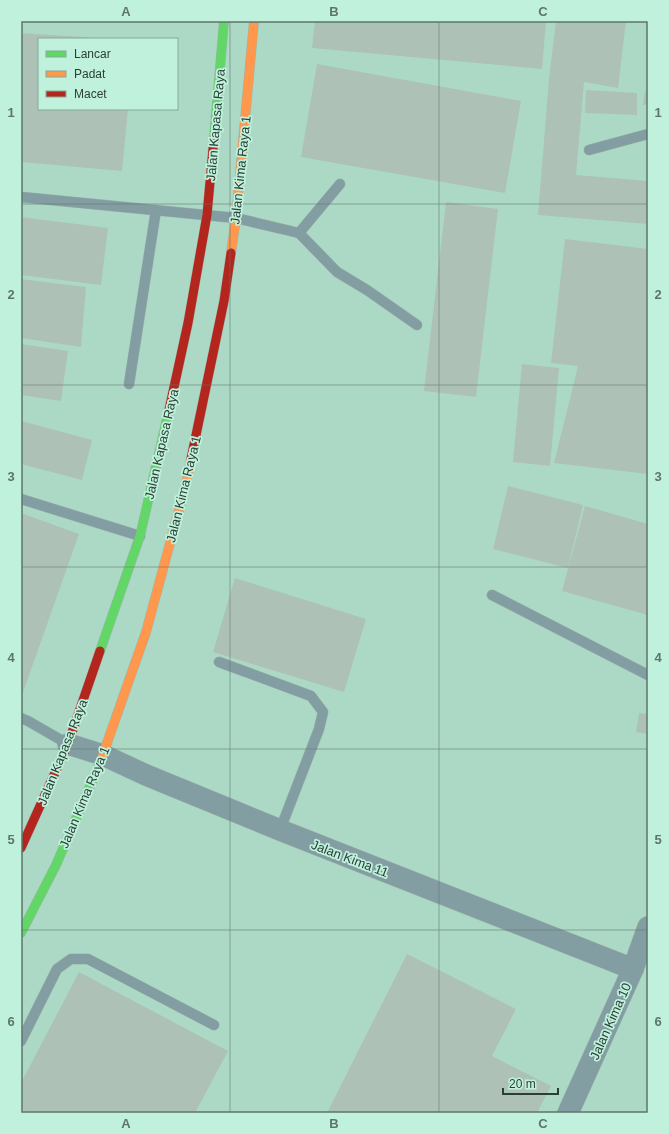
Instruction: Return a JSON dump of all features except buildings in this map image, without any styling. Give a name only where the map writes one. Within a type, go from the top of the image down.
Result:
[{"type":"main road","name":"Jalan Kapasa Raya","points":[[21,848],[68,744],[140,536],[185,338],[207,215],[224,21]]},
{"type":"main road","name":"Jalan Kima Raya 1","points":[[21,933],[56,865],[103,755],[146,632],[186,484],[224,301],[236,218],[254,21]]},
{"type":"street","name":"Jalan Kima 11","points":[[68,744],[103,755],[280,830],[633,969]]},
{"type":"street","name":"Jalan Kima 10","points":[[568,1113],[633,969],[648,927]]},
{"type":"lane","points":[[589,150],[648,134]]},
{"type":"lane","points":[[299,233],[340,184]]},
{"type":"lane","points":[[21,197],[236,218],[299,233],[337,272],[367,290],[417,325]]},
{"type":"lane","points":[[129,384],[156,210]]},
{"type":"lane","points":[[21,499],[140,536]]},
{"type":"lane","points":[[492,595],[648,674]]},
{"type":"lane","points":[[219,662],[311,696],[323,712],[319,729],[280,830]]},
{"type":"lane","points":[[21,718],[68,744]]},
{"type":"lane","points":[[21,1041],[57,969],[71,959],[88,959],[214,1025]]},
{"type":"shaded area","points":[[21,21],[648,21],[648,1113],[21,1113]]},
{"type":"traffic: fast","points":[[214,138],[224,21]]},
{"type":"traffic: fast","points":[[100,651],[140,536],[169,410]]},
{"type":"traffic: fast","points":[[21,933],[56,865],[100,763]]},
{"type":"traffic: slow","points":[[231,253],[236,218],[254,21]]},
{"type":"traffic: slow","points":[[100,763],[146,632],[186,484],[191,459]]},
{"type":"traffic: jam","points":[[169,410],[188,323],[207,215],[214,138]]},
{"type":"traffic: jam","points":[[191,459],[224,301],[231,253]]},
{"type":"traffic: jam","points":[[21,848],[68,744],[100,651]]}]
